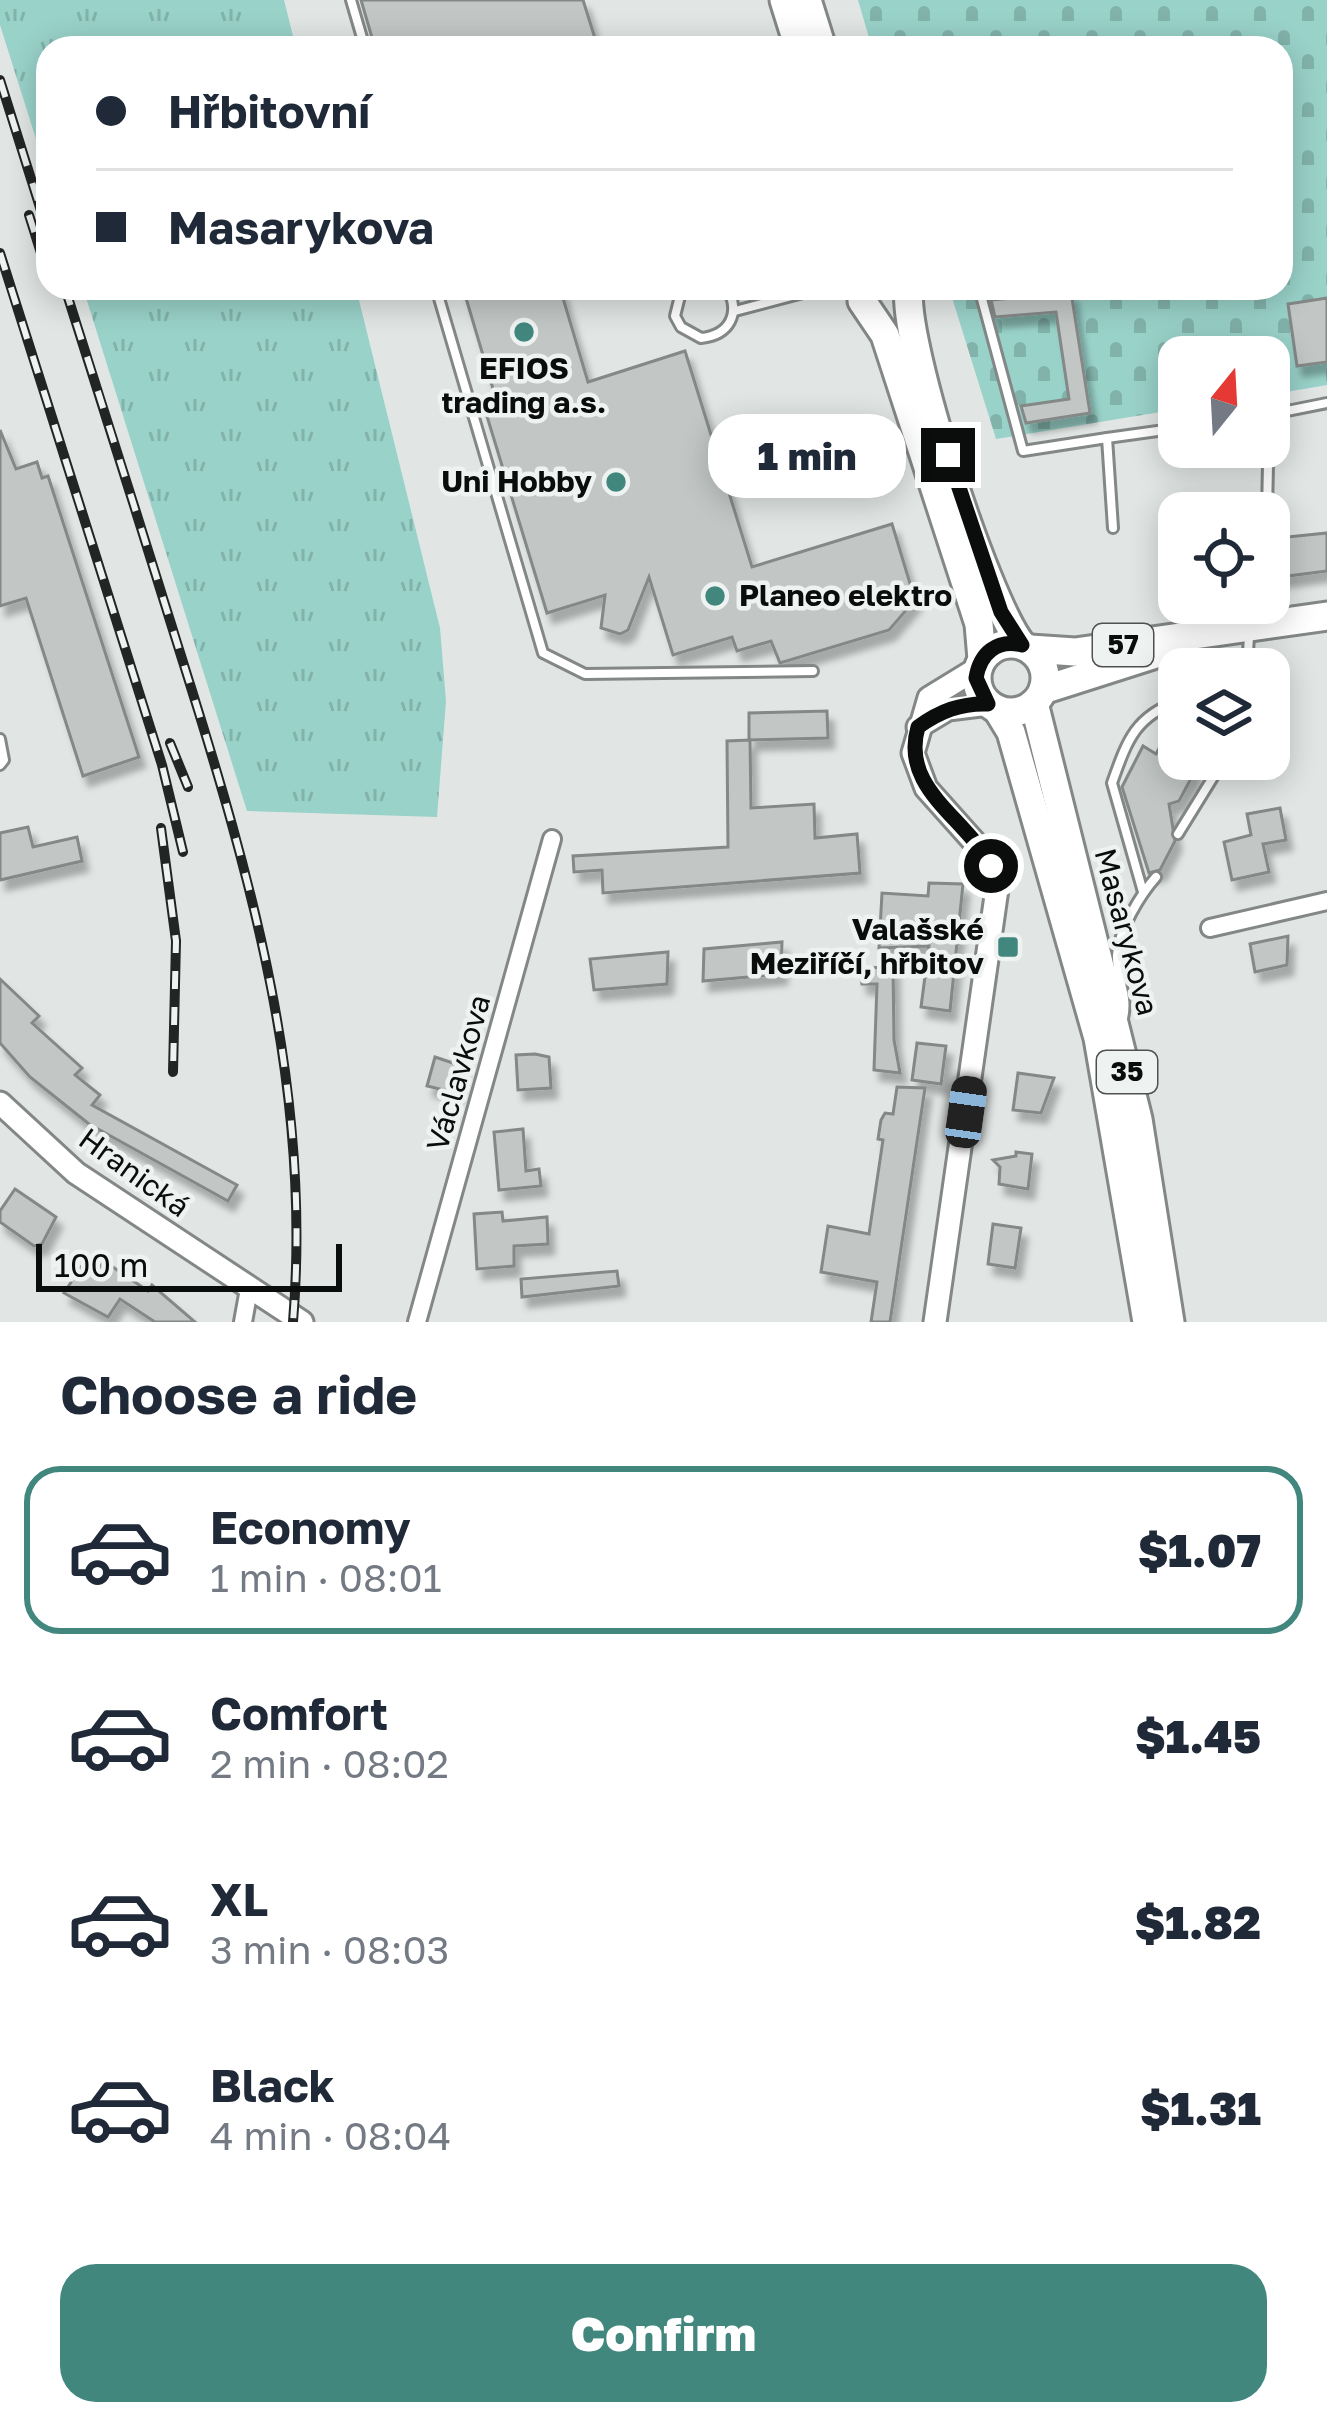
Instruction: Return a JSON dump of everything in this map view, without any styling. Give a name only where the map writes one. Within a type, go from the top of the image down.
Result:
[{"type":"main road","points":[[784,0],[795,36]]},
{"type":"main road","points":[[807,0],[818,36]]},
{"type":"main road","name":"35","points":[[849,300],[885,334],[979,624],[978,688],[993,707]]},
{"type":"main road","name":"35","points":[[908,300],[921,373],[988,579],[1026,647],[1044,667],[1039,697]]},
{"type":"main road","name":"57","points":[[1026,647],[1075,652],[1327,616]]},
{"type":"main road","name":"57","points":[[1039,697],[1216,633]]},
{"type":"main road","points":[[980,664],[1004,644],[1026,647]]},
{"type":"main road","points":[[993,707],[1016,712],[1039,697]]},
{"type":"main road","name":"Masarykova","points":[[1039,697],[1119,1035],[1149,1255],[1147,1322]]},
{"type":"main road","name":"Masarykova","points":[[993,707],[1011,732],[1098,1039],[1149,1255],[1170,1322]]},
{"type":"street","points":[[935,1322],[997,889],[975,841],[919,777],[914,753],[918,727],[936,691],[980,664]]},
{"type":"street","points":[[918,727],[948,709],[993,707]]},
{"type":"street","name":"Václavkova","points":[[417,1322],[552,839]]},
{"type":"street","points":[[1210,928],[1327,901]]},
{"type":"street","name":"Hranická","points":[[0,1103],[76,1173],[302,1322]]},
{"type":"street","points":[[242,1322],[249,1289]]},
{"type":"lane","points":[[351,0],[362,36]]},
{"type":"lane","points":[[440,300],[543,653],[585,674],[813,671]]},
{"type":"lane","points":[[679,300],[675,316],[690,334],[701,338],[724,331],[735,311],[732,300]]},
{"type":"lane","points":[[735,311],[793,300]]},
{"type":"lane","points":[[982,300],[1023,451],[1158,431]]},
{"type":"lane","points":[[1290,411],[1327,403]]},
{"type":"lane","points":[[1107,438],[1113,528]]},
{"type":"lane","points":[[1254,648],[1261,625]]},
{"type":"lane","points":[[1143,892],[1112,783],[1130,740],[1150,710],[1158,708]]},
{"type":"lane","points":[[0,739],[4,760],[0,765]]},
{"type":"lane","points":[[1130,740],[1138,757]]},
{"type":"lane","points":[[1178,834],[1211,780]]},
{"type":"lane","points":[[1119,1035],[1128,1002],[1117,952],[1143,892],[1156,877]]},
{"type":"green space","points":[[0,0],[284,0],[293,36],[36,36],[36,139],[0,25]]},
{"type":"green space","points":[[858,0],[1327,0],[1327,385],[1290,391],[1290,336],[1158,336],[1158,412],[996,439],[953,300],[1293,300],[1293,36],[868,36]]},
{"type":"green space","points":[[87,300],[359,300],[440,628],[446,701],[437,817],[247,811]]},
{"type":"building","points":[[361,0],[583,0],[594,36],[372,36]]},
{"type":"building","points":[[1327,298],[1327,362],[1297,366],[1288,304]]},
{"type":"building","points":[[467,300],[564,300],[588,382],[685,351],[752,567],[892,524],[915,600],[889,630],[780,663],[771,641],[737,651],[732,637],[673,655],[649,577],[628,630],[620,634],[601,628],[605,595],[547,613],[486,413],[499,409]]},
{"type":"building","points":[[991,300],[1072,300],[1090,413],[1026,423],[1021,406],[1069,399],[1056,312],[995,317]]},
{"type":"building","points":[[0,430],[16,469],[37,462],[42,478],[48,476],[139,757],[83,776],[26,598],[0,606]]},
{"type":"building","points":[[1327,533],[1327,571],[1290,576],[1290,537]]},
{"type":"building","points":[[827,711],[828,738],[749,740],[749,713]]},
{"type":"building","points":[[750,740],[751,808],[814,804],[815,838],[857,834],[860,873],[603,893],[602,870],[574,872],[573,856],[728,847],[727,741]]},
{"type":"building","points":[[1143,746],[1156,754],[1158,750],[1158,780],[1190,780],[1179,801],[1169,804],[1175,841],[1160,870],[1149,873],[1122,787]]},
{"type":"building","points":[[1280,808],[1286,840],[1263,844],[1269,872],[1232,880],[1224,842],[1251,835],[1247,814]]},
{"type":"building","points":[[28,827],[33,847],[77,837],[82,861],[0,880],[0,833]]},
{"type":"building","points":[[929,883],[963,884],[950,1011],[921,1007],[929,946],[879,948],[882,893],[928,896]]},
{"type":"building","points":[[1288,936],[1287,965],[1255,972],[1250,944]]},
{"type":"building","points":[[782,942],[781,974],[703,981],[704,949]]},
{"type":"building","points":[[668,952],[667,984],[594,990],[590,959]]},
{"type":"building","points":[[893,966],[894,1040],[900,1073],[874,1070],[877,984],[862,984],[860,969]]},
{"type":"building","points":[[0,979],[39,1016],[32,1023],[82,1068],[75,1075],[100,1095],[92,1105],[237,1185],[228,1201],[89,1124],[30,1077],[0,1043]]},
{"type":"building","points":[[917,1043],[946,1046],[941,1084],[912,1080]]},
{"type":"building","points":[[516,1055],[549,1057],[551,1088],[518,1090]]},
{"type":"building","points":[[435,1057],[462,1066],[456,1093],[427,1086]]},
{"type":"building","points":[[1018,1073],[1054,1078],[1041,1113],[1013,1110]]},
{"type":"building","points":[[897,1087],[925,1088],[890,1322],[871,1322],[877,1282],[821,1272],[828,1226],[869,1234],[883,1140],[878,1139],[881,1120],[885,1113],[893,1114]]},
{"type":"building","points":[[523,1129],[526,1171],[539,1169],[541,1186],[499,1190],[494,1132]]},
{"type":"building","points":[[1016,1152],[1032,1154],[1028,1189],[999,1184],[1000,1167],[993,1160],[1016,1156]]},
{"type":"building","points":[[15,1189],[56,1217],[42,1244],[34,1246],[0,1222],[0,1211]]},
{"type":"building","points":[[502,1212],[503,1221],[547,1217],[548,1244],[514,1246],[514,1266],[477,1269],[474,1214]]},
{"type":"building","points":[[993,1224],[1021,1228],[1015,1268],[988,1264]]},
{"type":"building","points":[[104,1261],[148,1291],[152,1285],[195,1322],[155,1322],[120,1299],[108,1317],[64,1293],[81,1267],[94,1276]]},
{"type":"building","points":[[617,1271],[619,1286],[522,1297],[521,1279]]},
{"type":"railway","points":[[0,80],[36,195]]},
{"type":"railway","points":[[29,215],[36,237]]},
{"type":"railway","points":[[0,253],[162,765],[183,852]]},
{"type":"railway","points":[[69,300],[208,743],[271,987],[294,1152],[293,1322]]},
{"type":"railway","points":[[170,743],[188,787]]},
{"type":"railway","points":[[161,828],[176,941],[173,1072]]},
{"type":"place","name":"EFIOS trading a.s.","points":[[524,332]]},
{"type":"place","name":"Uni Hobby","points":[[616,482]]},
{"type":"place","name":"Planeo elektro","points":[[715,596]]},
{"type":"place","name":"Valašské Meziříčí, hřbitov","points":[[1008,947]]},
{"type":"route","points":[[948,455],[988,579],[1008,626],[1022,645],[995,647],[982,659],[976,678],[988,704],[948,709],[918,727],[915,767],[926,788],[964,827],[991,866]]}]
